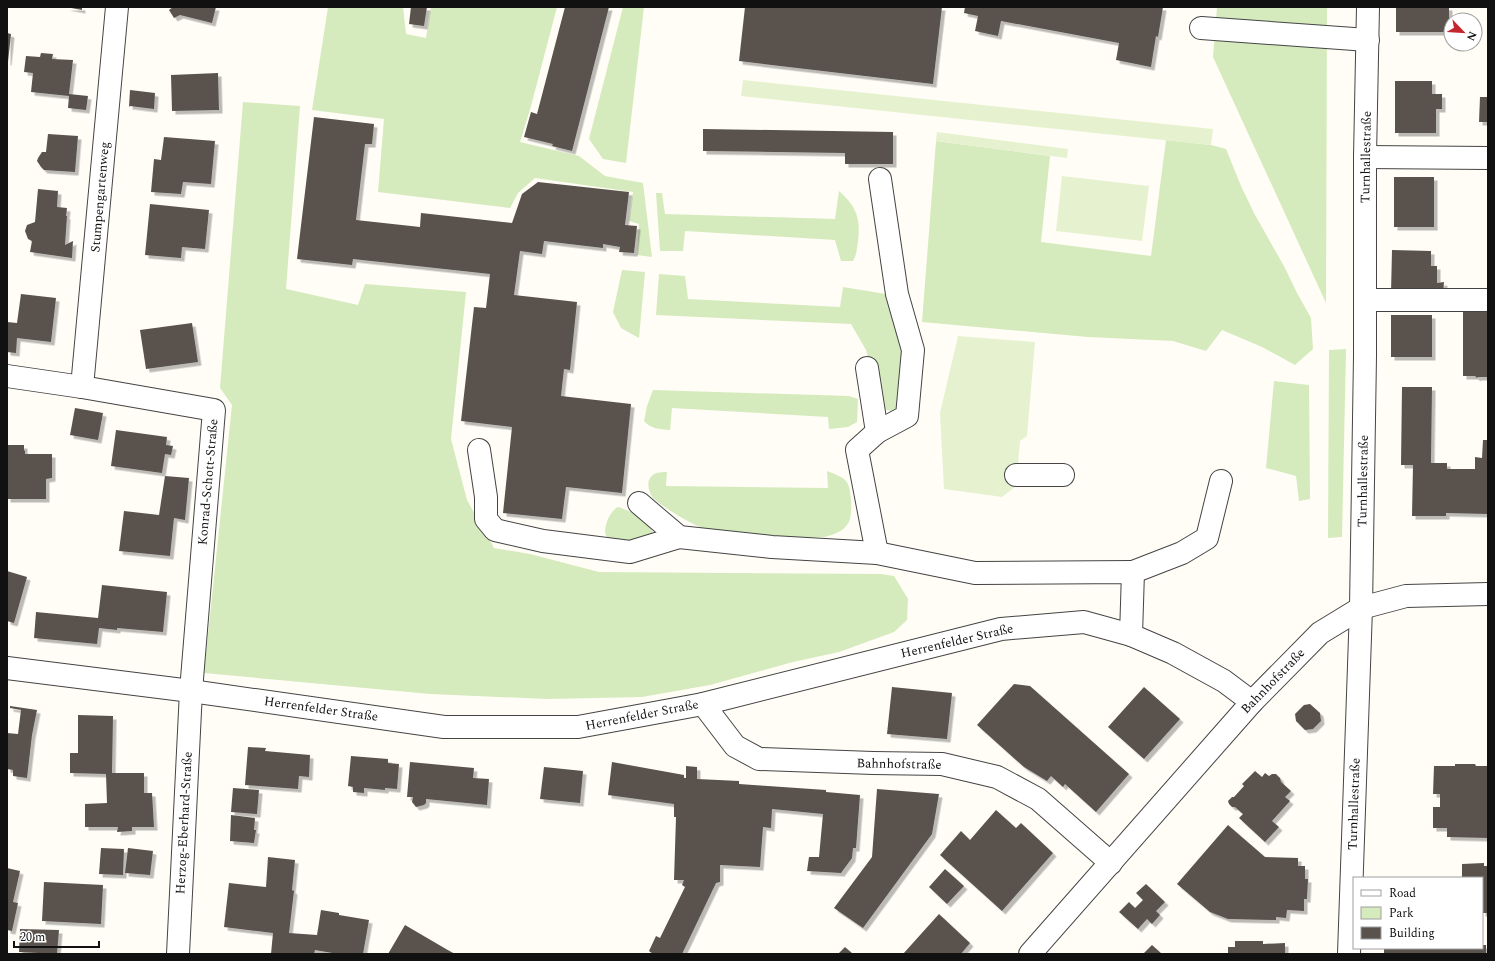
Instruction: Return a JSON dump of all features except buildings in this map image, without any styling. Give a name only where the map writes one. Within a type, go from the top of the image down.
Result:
[{"type":"street","name":"Stumpengartenweg","points":[[82,387],[117,7]]},
{"type":"street","name":"Turnhallestraße","points":[[1349,954],[1361,608],[1365,300],[1365,157],[1368,7]]},
{"type":"street","points":[[1201,28],[1368,40]]},
{"type":"street","points":[[1365,157],[1488,158]]},
{"type":"street","points":[[877,553],[858,450],[877,432],[907,416],[913,350],[897,294],[880,179]]},
{"type":"street","points":[[1365,300],[1488,300]]},
{"type":"street","points":[[867,368],[877,432]]},
{"type":"street","name":"Konrad-Schott-Straße","points":[[7,376],[82,387],[214,410],[191,691]]},
{"type":"street","points":[[479,450],[486,497],[486,519],[495,530],[543,541],[630,552],[679,537],[772,546],[877,553],[975,573],[1132,572],[1182,553],[1207,538],[1221,481]]},
{"type":"street","points":[[1016,475],[1063,475]]},
{"type":"street","points":[[638,503],[679,537]]},
{"type":"street","points":[[1132,572],[1132,635]]},
{"type":"street","name":"Bahnhofstraße","points":[[1030,954],[1252,702],[1320,633],[1361,608],[1406,596],[1488,594]]},
{"type":"street","name":"Herrenfelder Straße","points":[[7,668],[191,691],[444,727],[578,728],[703,704],[1001,629],[1084,622],[1132,635],[1180,656],[1224,681],[1252,702]]},
{"type":"street","name":"Herzog-Eberhard-Straße","points":[[178,954],[191,691]]},
{"type":"street","name":"Bahnhofstraße","points":[[703,704],[735,746],[759,759],[942,764],[997,777],[1038,799],[1111,863]]},
{"type":"green space","points":[[328,7],[403,7],[406,34],[426,38],[431,7],[557,7],[520,142],[579,156],[605,176],[643,183],[652,257],[637,255],[639,224],[629,221],[633,192],[535,178],[518,193],[510,208],[378,192],[384,119],[312,110]]},
{"type":"green space","points":[[623,7],[644,7],[626,163],[603,159],[589,139]]},
{"type":"green space","points":[[1217,7],[1327,7],[1326,303],[1213,57]]},
{"type":"green space","points":[[743,80],[1213,129],[1211,145],[741,96]]},
{"type":"green space","points":[[243,102],[300,106],[286,289],[358,305],[365,284],[466,292],[451,439],[467,500],[494,548],[530,554],[599,572],[881,574],[894,576],[908,599],[907,620],[894,632],[839,652],[793,662],[710,685],[642,697],[548,699],[430,694],[204,673],[232,405],[220,388]]},
{"type":"green space","points":[[937,132],[1068,149],[1067,158],[936,141]]},
{"type":"green space","points":[[1166,140],[1211,145],[1226,149],[1254,213],[1311,318],[1313,349],[1295,365],[1262,347],[1222,330],[1206,351],[1173,341],[1088,337],[922,322],[936,141],[1050,156],[1041,242],[1151,256]]},
{"type":"green space","points":[[1062,176],[1149,186],[1142,241],[1056,231]]},
{"type":"green space","points":[[839,191],[850,202],[858,219],[859,233],[856,253],[853,261],[841,261],[835,240],[685,231],[683,251],[660,251],[656,193],[662,193],[665,214],[835,219]]},
{"type":"green space","points":[[622,270],[645,272],[639,338],[621,328],[613,312]]},
{"type":"green space","points":[[659,274],[685,276],[688,299],[840,307],[843,287],[892,295],[905,340],[901,399],[894,412],[884,409],[879,399],[866,350],[851,324],[656,315]]},
{"type":"green space","points":[[958,336],[1035,342],[1027,436],[1020,441],[1016,486],[1002,497],[944,489],[940,413]]},
{"type":"green space","points":[[1346,349],[1342,537],[1328,538],[1329,350]]},
{"type":"green space","points":[[1274,381],[1309,385],[1310,499],[1299,501],[1296,476],[1266,468]]},
{"type":"green space","points":[[653,390],[849,396],[858,399],[857,422],[848,427],[829,429],[828,417],[672,408],[670,430],[659,429],[649,426],[644,421],[647,406]]},
{"type":"green space","points":[[827,471],[844,479],[847,483],[851,499],[851,514],[848,524],[844,528],[825,537],[744,537],[712,532],[685,520],[660,504],[651,495],[648,485],[649,480],[654,474],[659,472],[667,472],[666,486],[828,488]]},
{"type":"green space","points":[[618,507],[635,514],[645,522],[652,531],[654,537],[651,540],[618,541],[607,538],[605,528],[607,521],[613,511]]}]
